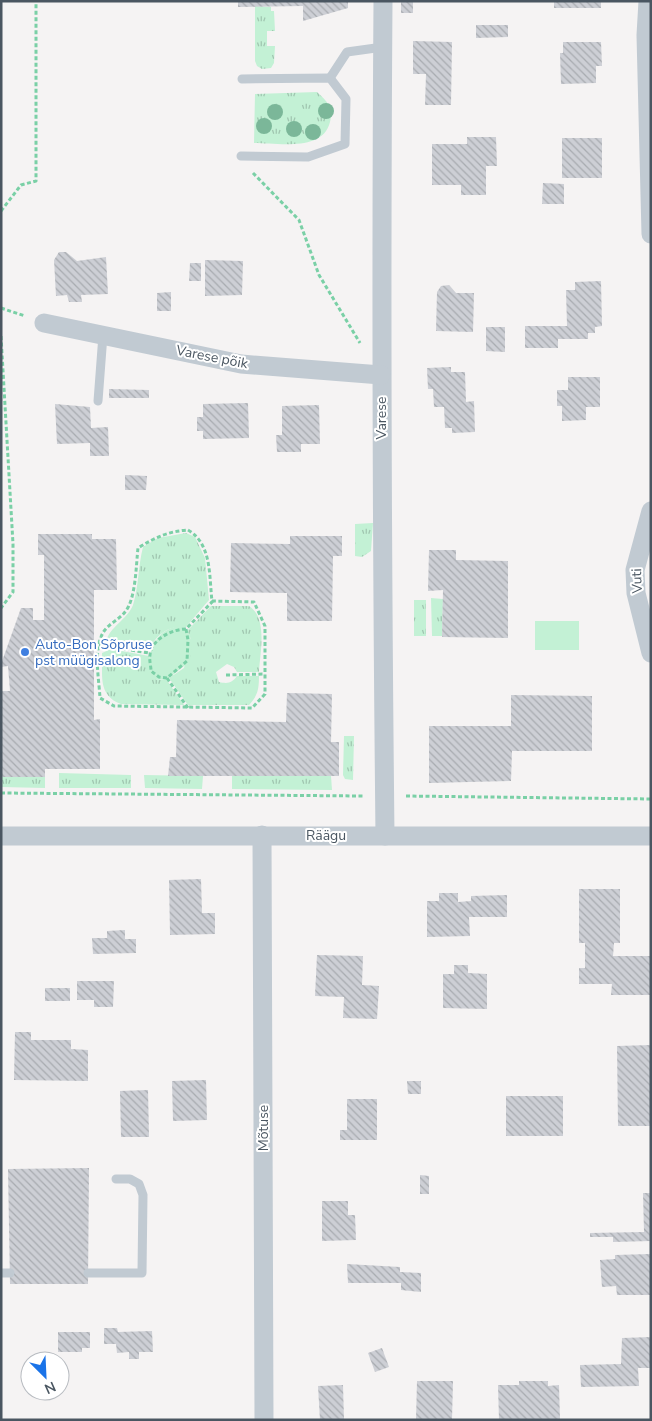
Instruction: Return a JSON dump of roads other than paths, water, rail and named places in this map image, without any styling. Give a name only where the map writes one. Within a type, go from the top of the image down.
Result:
[{"type":"street","name":"Varese","points":[[383,1],[384,218],[381,375],[385,836]]},
{"type":"street","points":[[648,1],[646,35],[651,234]]},
{"type":"street","name":"Varese põik","points":[[44,323],[241,364],[381,375]]},
{"type":"street","name":"Vuti","points":[[651,511],[635,570],[636,593],[651,653]]},
{"type":"street","name":"Mõtuse","points":[[262,835],[264,1420]]},
{"type":"street","name":"Räägu","points":[[1,836],[651,836]]},
{"type":"lane","points":[[330,78],[348,52],[383,47]]},
{"type":"lane","points":[[242,79],[330,78]]},
{"type":"lane","points":[[241,156],[308,157],[345,144],[346,99],[330,78]]},
{"type":"lane","points":[[98,401],[103,335]]},
{"type":"lane","points":[[88,1273],[142,1273],[143,1195],[139,1184],[130,1179],[116,1179]]},
{"type":"place","name":"Auto-Bon Sõpruse pst müügisalong","points":[[25,652]]}]
